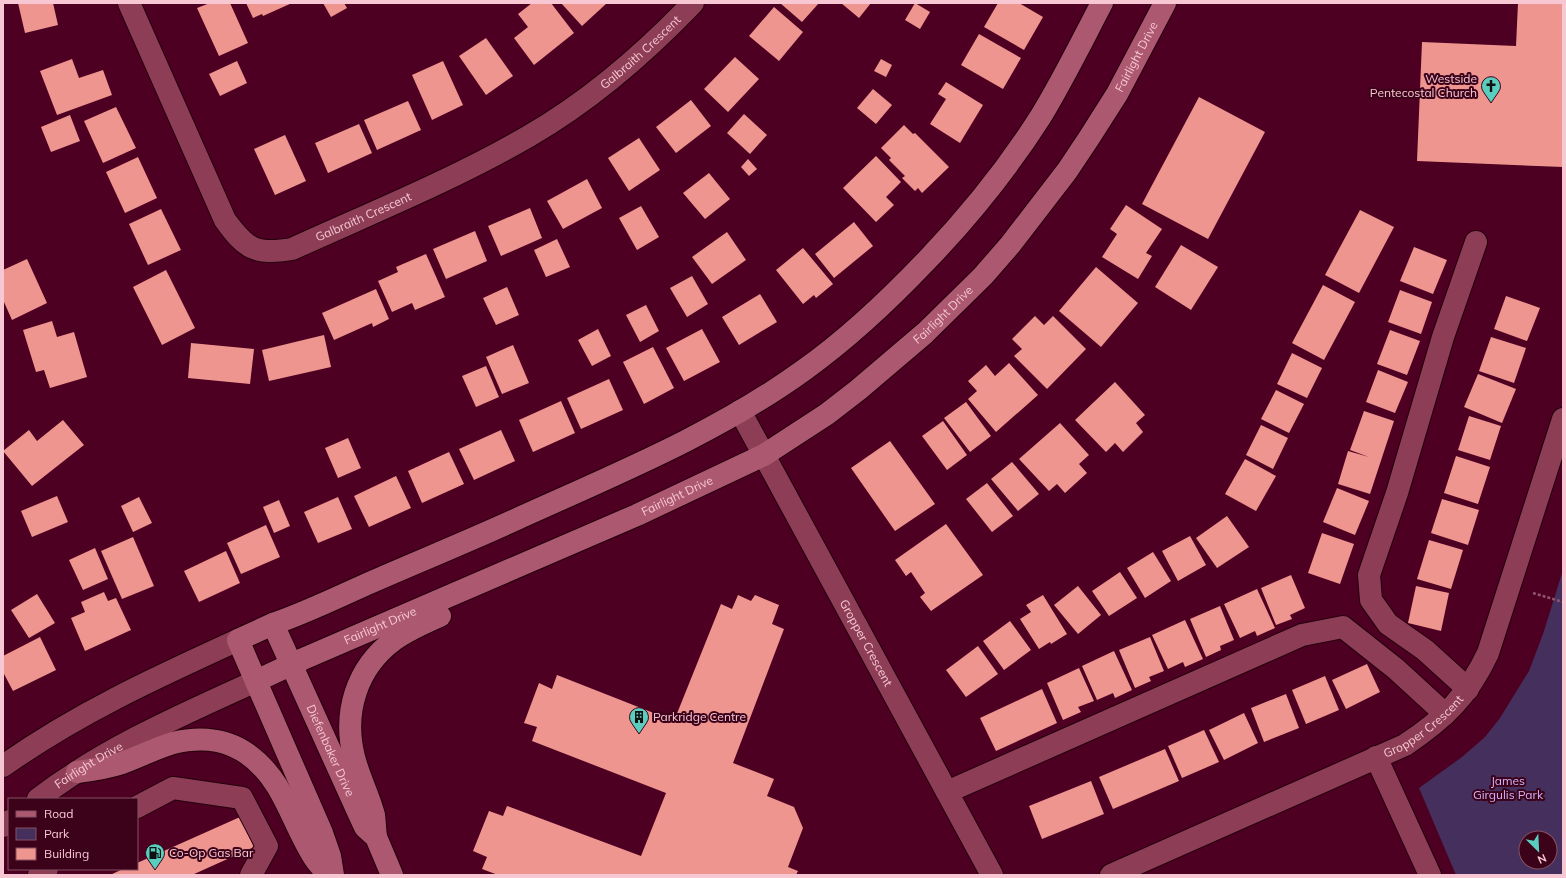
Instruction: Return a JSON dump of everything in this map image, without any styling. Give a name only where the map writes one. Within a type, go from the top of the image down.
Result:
[{"type":"main road","points":[[333,875],[330,856],[322,833],[238,640],[589,487],[695,436],[740,411],[805,370],[837,345],[904,284],[959,225],[1003,171],[1041,115],[1057,88],[1102,3]]},
{"type":"main road","name":"Fairlight Drive","points":[[256,680],[637,515],[764,455],[827,414],[858,390],[925,333],[983,276],[1010,244],[1067,171],[1089,138],[1116,94],[1165,3]]},
{"type":"main road","points":[[376,837],[374,816],[354,756],[350,734],[351,707],[358,684],[374,659],[393,640],[442,614],[484,582]]},
{"type":"main road","name":"Diefenbaker Drive","points":[[273,624],[365,827],[376,837],[392,875]]},
{"type":"main road","points":[[77,772],[102,769],[173,743],[195,740],[231,744],[251,755],[268,772],[281,793],[305,842],[316,860],[329,875]]},
{"type":"street","name":"Galbraith Crescent","points":[[129,3],[225,220],[238,238],[254,249],[272,252],[292,249],[462,171],[530,135],[569,110],[637,57],[666,31],[693,3]]},
{"type":"street","points":[[1468,690],[1425,650],[1388,624],[1371,600],[1369,575],[1397,492],[1444,337],[1476,242]]},
{"type":"street","name":"Gropper Crescent","points":[[740,411],[992,875]]},
{"type":"street","name":"Gropper Crescent","points":[[1111,875],[1405,745],[1421,735],[1445,714],[1468,690],[1488,653],[1563,419]]},
{"type":"street","points":[[947,792],[1302,635],[1343,627],[1396,669],[1445,714]]},
{"type":"street","points":[[3,766],[31,746],[105,703],[140,685],[238,640]]},
{"type":"street","name":"Fairlight Drive","points":[[39,798],[77,772],[123,745],[256,680]]},
{"type":"street","points":[[1376,757],[1430,875]]},
{"type":"street","points":[[138,806],[173,788],[242,798],[267,846],[251,875]]},
{"type":"path","points":[[1509,586],[1563,602]]},
{"type":"green space","name":"James Girgulis Park","points":[[1563,570],[1563,875],[1456,875],[1419,788],[1462,757],[1485,737],[1500,718],[1529,671],[1543,634]]},
{"type":"building","points":[[18,3],[53,3],[58,25],[25,33]]},
{"type":"building","points":[[210,3],[230,3],[248,43],[219,56],[197,8]]},
{"type":"building","points":[[246,3],[292,3],[263,16],[262,14],[253,18]]},
{"type":"building","points":[[323,3],[344,3],[347,8],[331,17]]},
{"type":"building","points":[[532,3],[551,3],[574,33],[534,65],[514,38],[528,27],[518,14]]},
{"type":"building","points":[[561,3],[607,3],[582,26]]},
{"type":"building","points":[[780,3],[819,3],[802,22]]},
{"type":"building","points":[[841,3],[871,3],[859,18]]},
{"type":"building","points":[[915,3],[930,12],[920,29],[905,20]]},
{"type":"building","points":[[998,3],[1019,3],[1043,17],[1024,50],[984,27]]},
{"type":"building","name":"Westside Pentecostal Church","points":[[1518,3],[1563,3],[1563,167],[1417,161],[1422,42],[1516,46]]},
{"type":"building","points":[[774,7],[803,32],[779,61],[749,36]]},
{"type":"building","points":[[979,34],[1021,58],[1003,89],[961,65]]},
{"type":"building","points":[[486,38],[513,76],[486,95],[459,56]]},
{"type":"building","points":[[735,57],[759,79],[728,112],[704,89]]},
{"type":"building","points":[[72,59],[79,78],[103,70],[112,95],[57,115],[40,71]]},
{"type":"building","points":[[881,59],[892,65],[886,77],[874,71]]},
{"type":"building","points":[[237,61],[247,83],[220,96],[209,74]]},
{"type":"building","points":[[443,61],[463,105],[432,120],[412,75]]},
{"type":"building","points":[[946,82],[983,105],[960,143],[930,124],[946,99],[938,94]]},
{"type":"building","points":[[873,89],[892,105],[876,124],[857,108]]},
{"type":"building","points":[[1199,97],[1265,132],[1208,239],[1142,204]]},
{"type":"building","points":[[691,100],[711,126],[676,153],[656,127]]},
{"type":"building","points":[[408,101],[421,130],[377,150],[364,120]]},
{"type":"building","points":[[116,107],[136,148],[103,163],[84,121]]},
{"type":"building","points":[[744,114],[767,135],[750,154],[727,133]]},
{"type":"building","points":[[70,115],[80,141],[51,152],[41,127]]},
{"type":"building","points":[[359,124],[372,153],[328,173],[315,143]]},
{"type":"building","points":[[904,125],[913,134],[915,133],[949,167],[922,193],[918,188],[915,191],[902,178],[905,176],[889,160],[891,158],[881,148]]},
{"type":"building","points":[[285,135],[306,181],[275,195],[254,149]]},
{"type":"building","points":[[639,138],[660,170],[629,191],[608,158]]},
{"type":"building","points":[[876,156],[901,182],[886,197],[894,205],[876,222],[843,188]]},
{"type":"building","points":[[138,157],[157,198],[125,213],[106,172]]},
{"type":"building","points":[[748,159],[757,169],[749,176],[741,167]]},
{"type":"building","points":[[709,173],[730,199],[705,219],[683,193]]},
{"type":"building","points":[[587,179],[602,208],[563,229],[547,201]]},
{"type":"building","points":[[1126,205],[1162,229],[1146,253],[1152,256],[1138,279],[1102,257],[1117,234],[1110,229]]},
{"type":"building","points":[[641,206],[659,237],[637,250],[619,218]]},
{"type":"building","points":[[530,208],[542,238],[501,256],[488,226]]},
{"type":"building","points":[[161,209],[181,250],[148,265],[129,224]]},
{"type":"building","points":[[1360,210],[1394,227],[1359,293],[1325,275]]},
{"type":"building","points":[[854,222],[873,246],[834,278],[815,254]]},
{"type":"building","points":[[475,231],[487,261],[446,279],[433,249]]},
{"type":"building","points":[[727,232],[746,260],[712,284],[692,257]]},
{"type":"building","points":[[557,239],[570,267],[546,277],[534,250]]},
{"type":"building","points":[[1181,245],[1218,267],[1191,310],[1155,287]]},
{"type":"building","points":[[1414,247],[1447,260],[1433,294],[1400,281]]},
{"type":"building","points":[[803,248],[833,284],[816,298],[814,295],[803,304],[776,270]]},
{"type":"building","points":[[426,254],[445,297],[415,310],[412,303],[392,312],[378,281],[398,272],[396,267]]},
{"type":"building","points":[[27,259],[47,303],[12,320],[3,302],[3,270]]},
{"type":"building","points":[[1096,267],[1138,303],[1101,347],[1059,311]]},
{"type":"building","points":[[166,270],[195,328],[162,345],[133,287]]},
{"type":"building","points":[[692,276],[708,304],[687,317],[670,288]]},
{"type":"building","points":[[1323,285],[1355,302],[1324,360],[1292,343]]},
{"type":"building","points":[[507,287],[519,315],[496,325],[483,298]]},
{"type":"building","points":[[376,289],[389,319],[373,327],[372,323],[334,340],[322,313]]},
{"type":"building","points":[[1400,290],[1432,302],[1421,334],[1388,322]]},
{"type":"building","points":[[760,294],[777,322],[739,345],[722,317]]},
{"type":"building","points":[[1506,296],[1540,308],[1527,341],[1494,329]]},
{"type":"building","points":[[646,305],[659,331],[640,342],[626,315]]},
{"type":"building","points":[[1035,316],[1044,325],[1053,316],[1086,349],[1047,389],[1014,356],[1022,349],[1012,339]]},
{"type":"building","points":[[52,321],[57,337],[74,332],[87,377],[50,388],[44,370],[36,372],[23,330]]},
{"type":"building","points":[[598,329],[611,356],[592,366],[578,340]]},
{"type":"building","points":[[702,329],[720,362],[684,381],[666,348]]},
{"type":"building","points":[[1390,330],[1420,341],[1407,375],[1377,364]]},
{"type":"building","points":[[324,335],[331,367],[269,381],[262,350]]},
{"type":"building","points":[[1491,337],[1526,348],[1514,383],[1479,371]]},
{"type":"building","points":[[191,343],[254,349],[250,384],[188,378]]},
{"type":"building","points":[[513,345],[529,383],[502,394],[486,357]]},
{"type":"building","points":[[653,347],[674,388],[644,404],[623,362]]},
{"type":"building","points":[[1292,353],[1322,368],[1307,398],[1277,384]]},
{"type":"building","points":[[1009,363],[1038,395],[996,432],[968,399],[977,391],[968,381],[986,365],[995,376]]},
{"type":"building","points":[[486,366],[499,397],[476,407],[462,376]]},
{"type":"building","points":[[1378,370],[1408,382],[1395,413],[1366,402]]},
{"type":"building","points":[[1478,374],[1516,389],[1502,423],[1464,407]]},
{"type":"building","points":[[609,379],[623,410],[581,429],[567,398]]},
{"type":"building","points":[[1115,382],[1145,415],[1136,423],[1143,432],[1123,452],[1115,443],[1106,452],[1075,420]]},
{"type":"building","points":[[1276,390],[1304,404],[1289,433],[1261,419]]},
{"type":"building","points":[[561,401],[575,433],[533,452],[519,420]]},
{"type":"building","points":[[966,402],[991,436],[970,452],[944,418]]},
{"type":"building","points":[[1364,411],[1394,421],[1370,494],[1338,484],[1348,451],[1369,457],[1350,450]]},
{"type":"building","points":[[1469,416],[1501,426],[1490,460],[1458,450]]},
{"type":"building","points":[[63,420],[84,445],[32,486],[3,451],[29,430],[37,441]]},
{"type":"building","points":[[943,421],[967,455],[947,470],[922,436]]},
{"type":"building","points":[[1060,423],[1089,455],[1079,464],[1087,473],[1065,493],[1057,484],[1049,491],[1019,459]]},
{"type":"building","points":[[1261,425],[1288,438],[1273,469],[1246,455]]},
{"type":"building","points":[[501,430],[515,461],[474,480],[459,449]]},
{"type":"building","points":[[348,438],[361,468],[338,478],[325,448]]},
{"type":"building","points":[[890,441],[935,504],[895,531],[851,468]]},
{"type":"building","points":[[449,452],[464,484],[422,503],[408,471]]},
{"type":"building","points":[[1456,456],[1490,467],[1478,504],[1444,493]]},
{"type":"building","points":[[1245,459],[1276,476],[1256,511],[1225,494]]},
{"type":"building","points":[[1012,462],[1039,494],[1018,511],[991,479]]},
{"type":"building","points":[[396,476],[411,508],[369,527],[354,496]]},
{"type":"building","points":[[987,483],[1013,516],[992,532],[966,499]]},
{"type":"building","points":[[1337,488],[1369,501],[1355,535],[1323,522]]},
{"type":"building","points":[[57,496],[68,522],[32,537],[21,511]]},
{"type":"building","points":[[139,497],[152,523],[133,532],[121,506]]},
{"type":"building","points":[[338,497],[352,529],[318,543],[304,512]]},
{"type":"building","points":[[1442,499],[1479,510],[1468,545],[1431,533]]},
{"type":"building","points":[[279,500],[290,526],[274,533],[263,507]]},
{"type":"building","points":[[1227,516],[1249,547],[1217,568],[1196,538]]},
{"type":"building","points":[[946,524],[983,575],[931,611],[920,597],[925,593],[911,572],[906,576],[895,560]]},
{"type":"building","points":[[266,525],[280,557],[241,574],[227,543]]},
{"type":"building","points":[[1322,533],[1354,544],[1340,584],[1308,573]]},
{"type":"building","points":[[1190,536],[1206,565],[1178,581],[1162,551]]},
{"type":"building","points":[[133,537],[154,586],[122,599],[101,551]]},
{"type":"building","points":[[1429,540],[1463,550],[1451,589],[1417,579]]},
{"type":"building","points":[[95,548],[108,579],[83,590],[69,560]]},
{"type":"building","points":[[226,551],[240,583],[199,602],[184,571]]},
{"type":"building","points":[[1153,552],[1171,581],[1145,598],[1127,568]]},
{"type":"building","points":[[1120,572],[1137,598],[1109,616],[1092,591]]},
{"type":"building","points":[[1291,575],[1305,608],[1290,615],[1292,619],[1276,625],[1261,588]]},
{"type":"building","points":[[1078,586],[1101,615],[1078,634],[1054,605]]},
{"type":"building","points":[[1416,586],[1449,593],[1441,631],[1408,623]]},
{"type":"building","points":[[1257,589],[1275,628],[1257,636],[1255,631],[1240,638],[1224,604]]},
{"type":"building","points":[[104,592],[108,601],[116,598],[131,630],[85,651],[71,618],[85,612],[81,602]]},
{"type":"building","points":[[37,594],[55,623],[29,638],[11,610]]},
{"type":"building","name":"Parkridge Centre","points":[[738,595],[751,601],[755,595],[779,605],[772,624],[784,629],[733,763],[774,779],[767,796],[794,807],[803,828],[788,867],[798,871],[796,875],[498,875],[482,869],[487,857],[473,851],[489,811],[503,816],[507,806],[641,856],[666,793],[532,741],[537,727],[524,723],[539,683],[552,689],[557,675],[674,721],[721,604],[732,609]]},
{"type":"building","points":[[1043,595],[1067,634],[1051,644],[1050,642],[1039,649],[1020,619],[1031,612],[1026,605]]},
{"type":"building","points":[[1220,606],[1234,640],[1220,646],[1221,650],[1206,657],[1190,619]]},
{"type":"building","points":[[1185,620],[1203,659],[1185,667],[1183,662],[1168,669],[1152,635]]},
{"type":"building","points":[[1010,621],[1031,650],[1004,670],[983,641]]},
{"type":"building","points":[[40,637],[56,670],[13,691],[3,672],[3,656]]},
{"type":"building","points":[[1150,637],[1164,671],[1149,677],[1151,681],[1135,688],[1119,650]]},
{"type":"building","points":[[978,646],[998,674],[966,697],[946,670]]},
{"type":"building","points":[[1114,651],[1132,690],[1115,698],[1113,693],[1097,700],[1082,666]]},
{"type":"building","points":[[1367,664],[1380,692],[1346,709],[1332,680]]},
{"type":"building","points":[[1079,668],[1094,701],[1078,707],[1081,712],[1063,720],[1047,683]]},
{"type":"building","points":[[1325,676],[1339,710],[1306,724],[1292,690]]},
{"type":"building","points":[[1042,689],[1057,723],[996,751],[980,718]]},
{"type":"building","points":[[1286,694],[1299,728],[1264,742],[1251,708]]},
{"type":"building","points":[[1244,713],[1258,743],[1224,760],[1209,730]]},
{"type":"building","points":[[1204,730],[1219,762],[1182,778],[1168,746]]},
{"type":"building","points":[[1165,749],[1179,781],[1113,809],[1099,777]]},
{"type":"building","points":[[1091,781],[1104,814],[1042,839],[1029,806]]},
{"type":"building","points":[[240,817],[254,847],[192,875],[110,875],[121,870],[138,870],[138,863]]},
{"type":"place","name":"Westside Pentecostal Church","points":[[1491,103]]},
{"type":"place","name":"Parkridge Centre","points":[[639,734]]},
{"type":"place","name":"Co-Op Gas Bar","points":[[155,870]]}]
